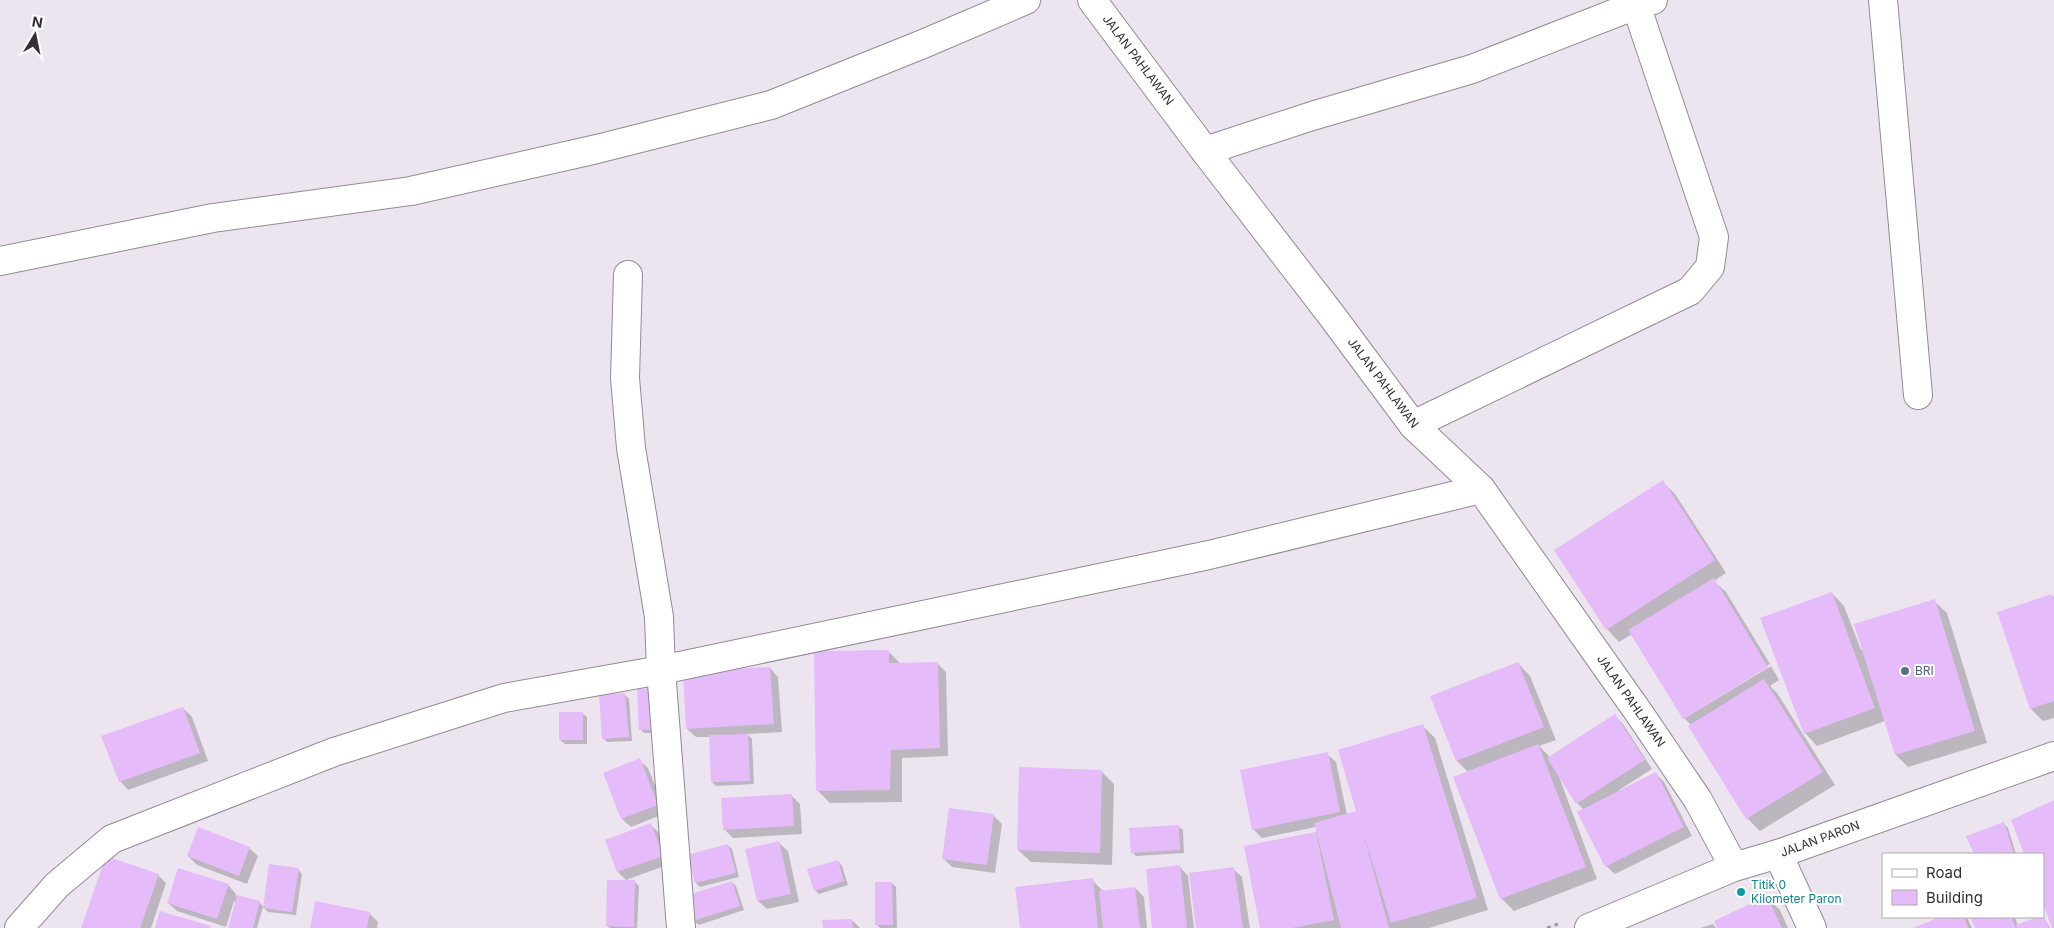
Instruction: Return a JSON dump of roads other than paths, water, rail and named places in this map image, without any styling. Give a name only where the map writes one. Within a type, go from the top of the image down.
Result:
[{"type":"street","points":[[0,261],[213,218],[411,191],[597,149],[771,105],[1026,0]]},
{"type":"street","points":[[1883,0],[1918,395]]},
{"type":"street","name":"JALAN PAHLAWAN","points":[[1099,1],[1205,151],[1332,316],[1412,425],[1481,489],[1634,705],[1692,792],[1734,867]]},
{"type":"street","points":[[1205,151],[1312,116],[1472,69],[1645,2],[1714,237],[1710,266],[1690,291],[1412,425]]},
{"type":"street","points":[[628,274],[625,378],[630,439],[659,617],[661,670],[681,928]]},
{"type":"street","points":[[0,918],[19,928],[57,885],[112,839],[334,752],[504,698],[661,670],[1209,555],[1481,489]]},
{"type":"street","name":"JALAN PARON","points":[[1589,928],[1734,867],[1778,854],[2054,756]]},
{"type":"street","points":[[1778,854],[1812,928]]},
{"type":"place","name":"BRI","points":[[1905,671]]},
{"type":"place","name":"Titik 0 Kilometer Paron","points":[[1741,892]]}]
